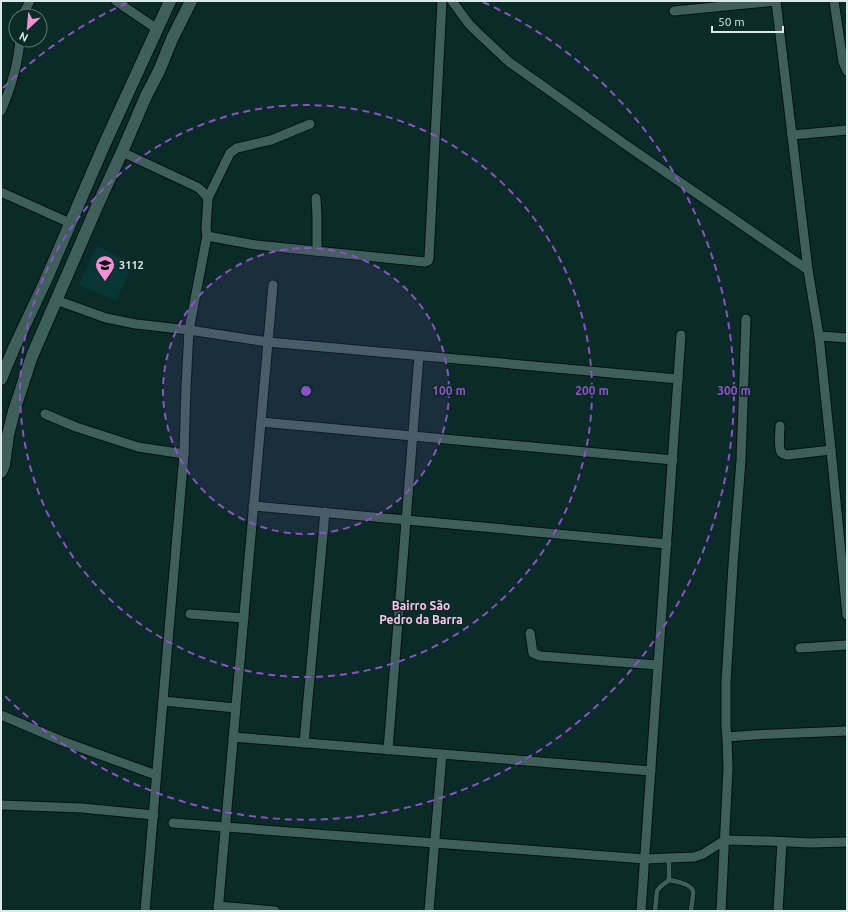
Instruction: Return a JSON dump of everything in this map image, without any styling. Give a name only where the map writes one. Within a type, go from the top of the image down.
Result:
[{"type":"main road","points":[[1,379],[105,143],[170,1]]},
{"type":"main road","points":[[1,472],[4,465],[8,435],[19,393],[32,356],[146,96],[191,1]]},
{"type":"street","points":[[116,1],[157,29]]},
{"type":"street","points":[[207,236],[256,245],[425,262],[428,261],[442,1]]},
{"type":"street","points":[[452,1],[469,24],[509,62],[626,145],[808,270]]},
{"type":"street","points":[[674,11],[776,1],[808,270],[819,336],[847,615]]},
{"type":"street","points":[[834,1],[843,62],[847,71]]},
{"type":"street","points":[[1,111],[11,85],[19,48]]},
{"type":"street","points":[[1,84],[11,85]]},
{"type":"street","points":[[145,911],[184,454],[189,330],[207,236],[206,228],[208,198],[233,150],[271,140],[310,124]]},
{"type":"street","points":[[792,135],[847,130]]},
{"type":"street","points":[[122,152],[197,187],[208,198]]},
{"type":"street","points":[[1,192],[70,223]]},
{"type":"street","points":[[316,198],[317,251]]},
{"type":"street","points":[[273,285],[218,908],[276,911]]},
{"type":"street","points":[[56,300],[106,318],[136,324],[189,330],[268,342],[678,379]]},
{"type":"street","points":[[721,911],[728,768],[726,682],[741,460],[746,319]]},
{"type":"street","points":[[641,911],[681,335]]},
{"type":"street","points":[[819,336],[847,338]]},
{"type":"street","points":[[388,750],[419,356]]},
{"type":"street","points":[[45,414],[76,427],[138,447],[184,454]]},
{"type":"street","points":[[261,422],[673,460]]},
{"type":"street","points":[[780,426],[780,448],[783,454],[787,455],[831,450]]},
{"type":"street","points":[[253,506],[667,544]]},
{"type":"street","points":[[304,742],[326,512]]},
{"type":"street","points":[[190,614],[244,618]]},
{"type":"street","points":[[530,633],[533,653],[540,656],[658,665]]},
{"type":"street","points":[[800,648],[847,645]]},
{"type":"street","points":[[163,701],[236,708]]},
{"type":"street","points":[[1,715],[62,741],[156,775]]},
{"type":"street","points":[[727,737],[753,734],[847,731]]},
{"type":"street","points":[[233,737],[651,771]]},
{"type":"street","points":[[428,911],[442,754]]},
{"type":"street","points":[[1,805],[82,808],[154,815]]},
{"type":"street","points":[[173,823],[645,859],[699,856],[725,840],[811,843],[847,842]]},
{"type":"street","points":[[778,911],[782,842]]},
{"type":"lane","points":[[669,858],[669,880]]},
{"type":"lane","points":[[655,911],[657,891],[669,880],[690,887],[693,891],[691,911]]},
{"type":"shaded area","points":[[97,246],[133,263],[116,301],[79,285]]},
{"type":"place","name":"3112","points":[[105,282]]},
{"type":"district","name":"Bairro São Pedro da Barra","points":[[421,613]]}]
